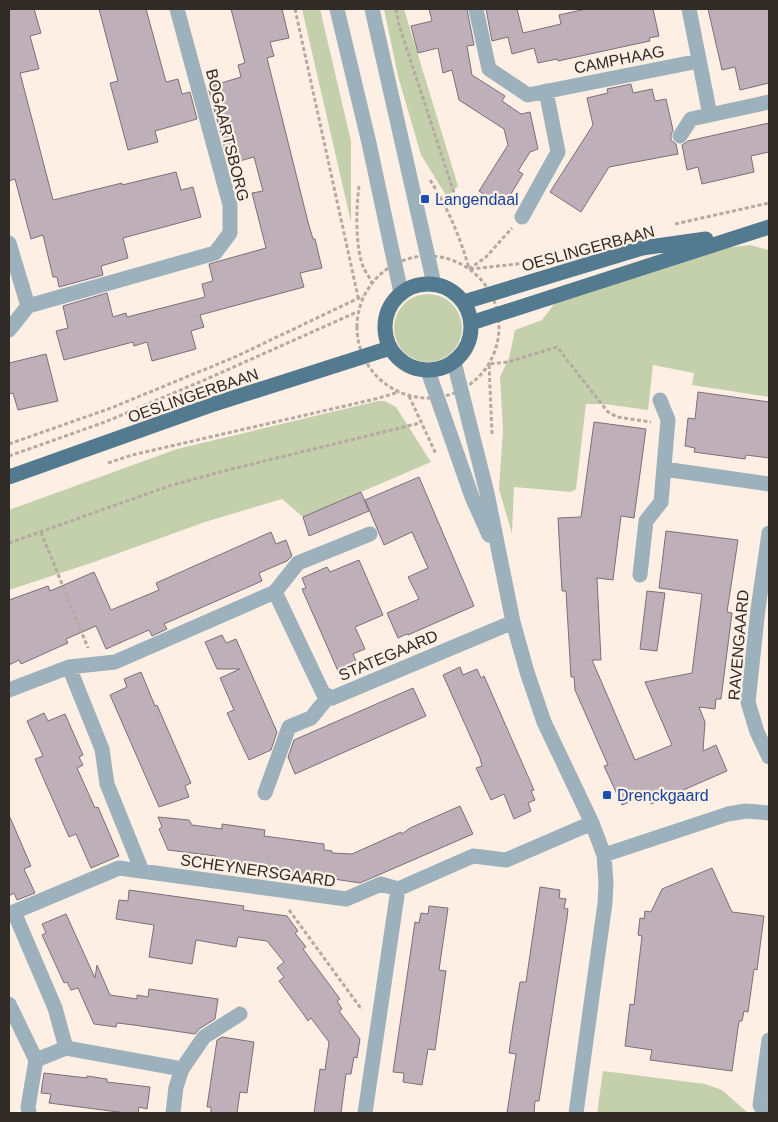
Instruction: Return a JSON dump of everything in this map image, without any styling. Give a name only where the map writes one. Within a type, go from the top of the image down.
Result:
[{"type":"main road","name":"OESLINGERBAAN","points":[[471,323],[769,228]]},
{"type":"main road","name":"OESLINGERBAAN","points":[[464,302],[642,248],[752,232]]},
{"type":"main road","points":[[434,284],[453,292],[464,302],[470,315],[472,331],[468,345],[454,362],[444,368],[428,371],[409,366],[399,360],[386,340],[385,322],[392,302],[401,293],[414,286],[434,284]]},
{"type":"main road","name":"OESLINGERBAAN","points":[[9,477],[214,404],[390,348]]},
{"type":"street","name":"BOGAARTSBORG","points":[[28,306],[215,253],[230,234],[230,205],[177,9]]},
{"type":"street","points":[[337,9],[370,142],[401,293]]},
{"type":"street","points":[[372,9],[434,284]]},
{"type":"street","name":"CAMPHAAG","points":[[476,9],[489,69],[528,95],[699,61]]},
{"type":"street","points":[[689,9],[710,115]]},
{"type":"street","points":[[522,217],[558,152],[546,91]]},
{"type":"street","points":[[680,136],[691,119],[769,102]]},
{"type":"street","points":[[9,243],[28,306],[9,330]]},
{"type":"street","points":[[454,362],[487,492],[513,622],[527,672],[544,722],[592,823],[604,855],[605,903],[576,1113]]},
{"type":"street","points":[[428,371],[472,497],[500,562]]},
{"type":"street","points":[[640,575],[646,521],[661,502],[668,420],[660,400]]},
{"type":"street","points":[[664,469],[769,484]]},
{"type":"street","name":"RAVENGAARD","points":[[769,533],[758,609],[748,702],[757,732],[769,757]]},
{"type":"street","points":[[9,690],[68,667],[115,662],[275,592],[298,564],[370,534]]},
{"type":"street","name":"STATEGAARD","points":[[275,592],[323,693],[332,698],[513,622]]},
{"type":"street","points":[[68,667],[102,749],[107,784],[142,871]]},
{"type":"street","points":[[265,794],[290,727],[311,718],[329,696]]},
{"type":"street","points":[[604,855],[728,814],[746,811],[769,813]]},
{"type":"street","name":"SCHEYNERSGAARD","points":[[11,913],[119,868],[346,899],[381,884],[398,889],[473,856],[506,860],[592,823]]},
{"type":"street","points":[[365,1113],[398,889]]},
{"type":"street","points":[[11,913],[55,1008],[66,1048]]},
{"type":"street","points":[[9,1004],[36,1060],[28,1107],[29,1113]]},
{"type":"street","points":[[173,1113],[176,1087],[182,1069],[204,1037],[240,1014]]},
{"type":"street","points":[[765,1113],[760,1105],[769,1040]]},
{"type":"street","points":[[36,1060],[66,1048],[182,1069]]},
{"type":"path","points":[[296,9],[358,297]]},
{"type":"path","points":[[396,9],[399,24],[455,196],[444,202]]},
{"type":"path","points":[[360,179],[358,248],[364,268],[372,283],[358,311],[357,340],[362,356],[377,377],[386,385],[399,392],[421,398],[438,398],[462,390],[476,380],[489,364],[498,340],[498,314],[491,294],[479,277],[469,269],[463,248],[444,202],[429,179]]},
{"type":"path","points":[[469,269],[486,257],[522,217]]},
{"type":"path","points":[[9,444],[111,408],[235,358],[358,297],[364,296]]},
{"type":"path","points":[[9,456],[105,422],[358,311]]},
{"type":"path","points":[[489,364],[508,362],[557,347],[608,412],[617,417],[668,425]]},
{"type":"path","points":[[103,464],[132,455],[399,392]]},
{"type":"path","points":[[9,543],[169,486],[420,424]]},
{"type":"path","points":[[41,532],[95,664]]},
{"type":"path","points":[[286,891],[284,903],[365,1014],[378,1016]]},
{"type":"green space","points":[[302,9],[320,9],[351,141],[351,222]]},
{"type":"green space","points":[[384,9],[404,9],[458,186],[447,197],[421,155],[398,76]]},
{"type":"green space","points":[[750,245],[769,250],[769,397],[692,385],[694,373],[653,365],[648,410],[604,404],[586,404],[576,489],[571,492],[514,487],[512,534],[499,489],[503,430],[500,377],[509,358],[515,330],[542,320],[555,303],[725,248]]},
{"type":"green space","points":[[428,294],[441,297],[452,304],[459,315],[462,328],[459,341],[452,352],[441,359],[428,362],[415,359],[404,352],[397,341],[394,328],[397,315],[404,304],[415,297]]},
{"type":"green space","points":[[378,401],[385,401],[396,407],[431,462],[303,517],[282,499],[205,522],[9,590],[9,510],[177,449]]},
{"type":"green space","points":[[603,1071],[705,1084],[722,1090],[748,1113],[597,1113]]},
{"type":"building","points":[[9,9],[34,9],[41,33],[30,36],[39,69],[20,73],[53,200],[176,172],[181,190],[193,187],[201,217],[123,238],[128,258],[101,266],[103,275],[59,287],[57,277],[53,277],[43,235],[31,239],[15,179],[9,181]]},
{"type":"building","points":[[99,9],[146,9],[166,82],[178,79],[182,94],[190,92],[197,119],[155,131],[158,142],[128,150],[110,83],[118,81]]},
{"type":"building","points":[[231,9],[282,9],[289,38],[270,42],[274,56],[267,58],[308,222],[313,239],[315,239],[322,268],[300,273],[304,287],[200,315],[204,327],[191,331],[196,349],[152,361],[147,342],[134,346],[133,342],[64,360],[56,331],[68,328],[63,306],[107,293],[113,317],[126,313],[127,317],[205,297],[202,284],[213,281],[209,264],[266,248],[252,193],[263,191],[254,157],[229,164],[208,87],[241,77],[238,65],[245,63]]},
{"type":"building","points":[[429,9],[467,9],[474,45],[467,46],[472,75],[505,96],[502,101],[521,114],[530,112],[538,149],[530,152],[518,171],[523,174],[503,207],[479,191],[508,145],[504,129],[459,100],[452,70],[443,73],[438,48],[418,53],[411,26],[432,21]]},
{"type":"building","points":[[486,9],[517,9],[523,33],[561,24],[559,15],[586,9],[653,9],[659,36],[649,38],[650,41],[558,61],[557,59],[538,63],[534,48],[512,54],[508,37],[492,41]]},
{"type":"building","points":[[708,9],[769,9],[769,83],[740,90],[735,67],[722,70]]},
{"type":"building","points":[[631,84],[633,93],[652,89],[655,101],[666,99],[673,130],[671,140],[676,144],[678,154],[609,167],[581,212],[550,192],[593,125],[587,98],[608,93],[607,89]]},
{"type":"building","points":[[769,123],[769,152],[751,156],[754,172],[702,184],[698,167],[687,170],[682,145],[688,141]]},
{"type":"building","points":[[46,354],[58,401],[18,410],[13,393],[9,394],[9,363]]},
{"type":"building","points":[[698,392],[769,402],[769,458],[746,455],[745,459],[694,452],[695,448],[685,446],[688,418],[695,419]]},
{"type":"building","points":[[594,422],[646,429],[634,518],[621,516],[613,580],[597,578],[601,660],[592,660],[635,760],[672,745],[645,682],[692,673],[702,594],[659,588],[666,531],[738,540],[727,612],[732,613],[721,699],[716,699],[715,709],[699,707],[705,722],[703,751],[716,745],[727,771],[651,804],[647,794],[622,805],[604,766],[608,765],[575,690],[574,677],[571,677],[566,591],[562,591],[558,518],[581,517]]},
{"type":"building","points":[[419,477],[474,606],[398,638],[387,613],[419,599],[408,577],[428,568],[412,532],[384,545],[365,500]]},
{"type":"building","points":[[361,492],[369,511],[309,536],[303,517]]},
{"type":"building","points":[[271,532],[276,544],[286,540],[292,556],[287,561],[259,573],[262,581],[164,624],[167,629],[152,636],[149,630],[106,649],[96,626],[66,639],[68,643],[21,664],[19,660],[9,665],[9,600],[48,586],[50,591],[94,572],[111,610],[159,590],[156,583]]},
{"type":"building","points":[[359,560],[383,615],[355,627],[365,649],[353,654],[357,663],[338,671],[302,589],[306,588],[302,578],[327,567],[330,572]]},
{"type":"building","points":[[647,591],[665,593],[657,651],[640,649]]},
{"type":"building","points":[[222,635],[226,643],[236,639],[277,732],[271,750],[249,760],[227,713],[234,710],[220,678],[240,669],[217,669],[205,642]]},
{"type":"building","points":[[460,667],[463,675],[477,669],[481,678],[484,676],[534,790],[531,791],[535,800],[528,803],[531,811],[514,819],[504,794],[491,800],[476,768],[482,766],[480,758],[443,675]]},
{"type":"building","points":[[141,672],[191,783],[185,786],[189,797],[159,807],[110,695],[127,687],[124,679]]},
{"type":"building","points":[[413,688],[426,716],[295,774],[288,757],[294,740]]},
{"type":"building","points":[[44,713],[48,721],[65,714],[83,755],[79,757],[83,765],[77,768],[95,808],[98,807],[119,856],[91,868],[76,834],[69,837],[35,759],[43,756],[27,721]]},
{"type":"building","points":[[460,806],[473,834],[360,883],[321,877],[321,881],[268,874],[268,870],[259,869],[259,866],[215,861],[216,856],[168,850],[159,829],[162,827],[158,817],[189,820],[192,825],[222,829],[222,824],[265,830],[264,836],[324,844],[324,850],[332,851],[332,853],[352,854],[401,832],[402,834],[410,828]]},
{"type":"building","points":[[9,815],[31,866],[24,869],[35,893],[17,900],[14,893],[9,896]]},
{"type":"building","points":[[712,868],[732,912],[764,916],[757,970],[754,969],[748,1012],[744,1011],[742,1021],[739,1021],[732,1071],[650,1060],[652,1050],[625,1046],[630,1004],[634,1005],[642,936],[638,935],[640,918],[644,919],[645,911],[651,912],[662,889]]},
{"type":"building","points":[[540,887],[560,890],[559,898],[566,899],[564,908],[568,909],[567,918],[539,1101],[535,1101],[534,1113],[507,1113],[516,1054],[509,1053],[513,1025],[520,982],[526,982]]},
{"type":"building","points":[[129,890],[244,906],[243,910],[287,916],[298,931],[295,933],[306,947],[303,949],[340,999],[337,1001],[342,1009],[339,1011],[360,1039],[357,1058],[354,1057],[351,1074],[346,1074],[341,1113],[314,1113],[320,1069],[325,1070],[329,1042],[311,1018],[308,1021],[279,981],[284,977],[277,968],[284,962],[267,941],[238,937],[236,947],[196,940],[192,964],[149,957],[154,925],[116,919],[119,900],[128,901]]},
{"type":"building","points":[[429,906],[448,908],[439,970],[446,971],[435,1050],[428,1049],[422,1085],[403,1082],[404,1073],[393,1072],[415,922],[419,923],[421,913],[428,914]]},
{"type":"building","points":[[66,914],[95,978],[97,965],[110,995],[137,999],[137,995],[148,997],[149,989],[218,999],[215,1019],[199,1029],[195,1034],[117,1023],[116,1027],[94,1024],[78,988],[71,990],[67,982],[64,983],[42,935],[46,933],[42,924]]},
{"type":"building","points":[[222,1037],[254,1042],[247,1093],[240,1092],[237,1113],[211,1113],[211,1107],[207,1107],[217,1040]]},
{"type":"building","points":[[44,1073],[87,1078],[87,1076],[107,1079],[107,1082],[150,1087],[147,1109],[139,1107],[138,1113],[126,1113],[49,1103],[51,1094],[41,1093]]},
{"type":"place","name":"Langendaal","points":[[425,199]]},
{"type":"place","name":"Drenckgaard","points":[[607,795]]}]
